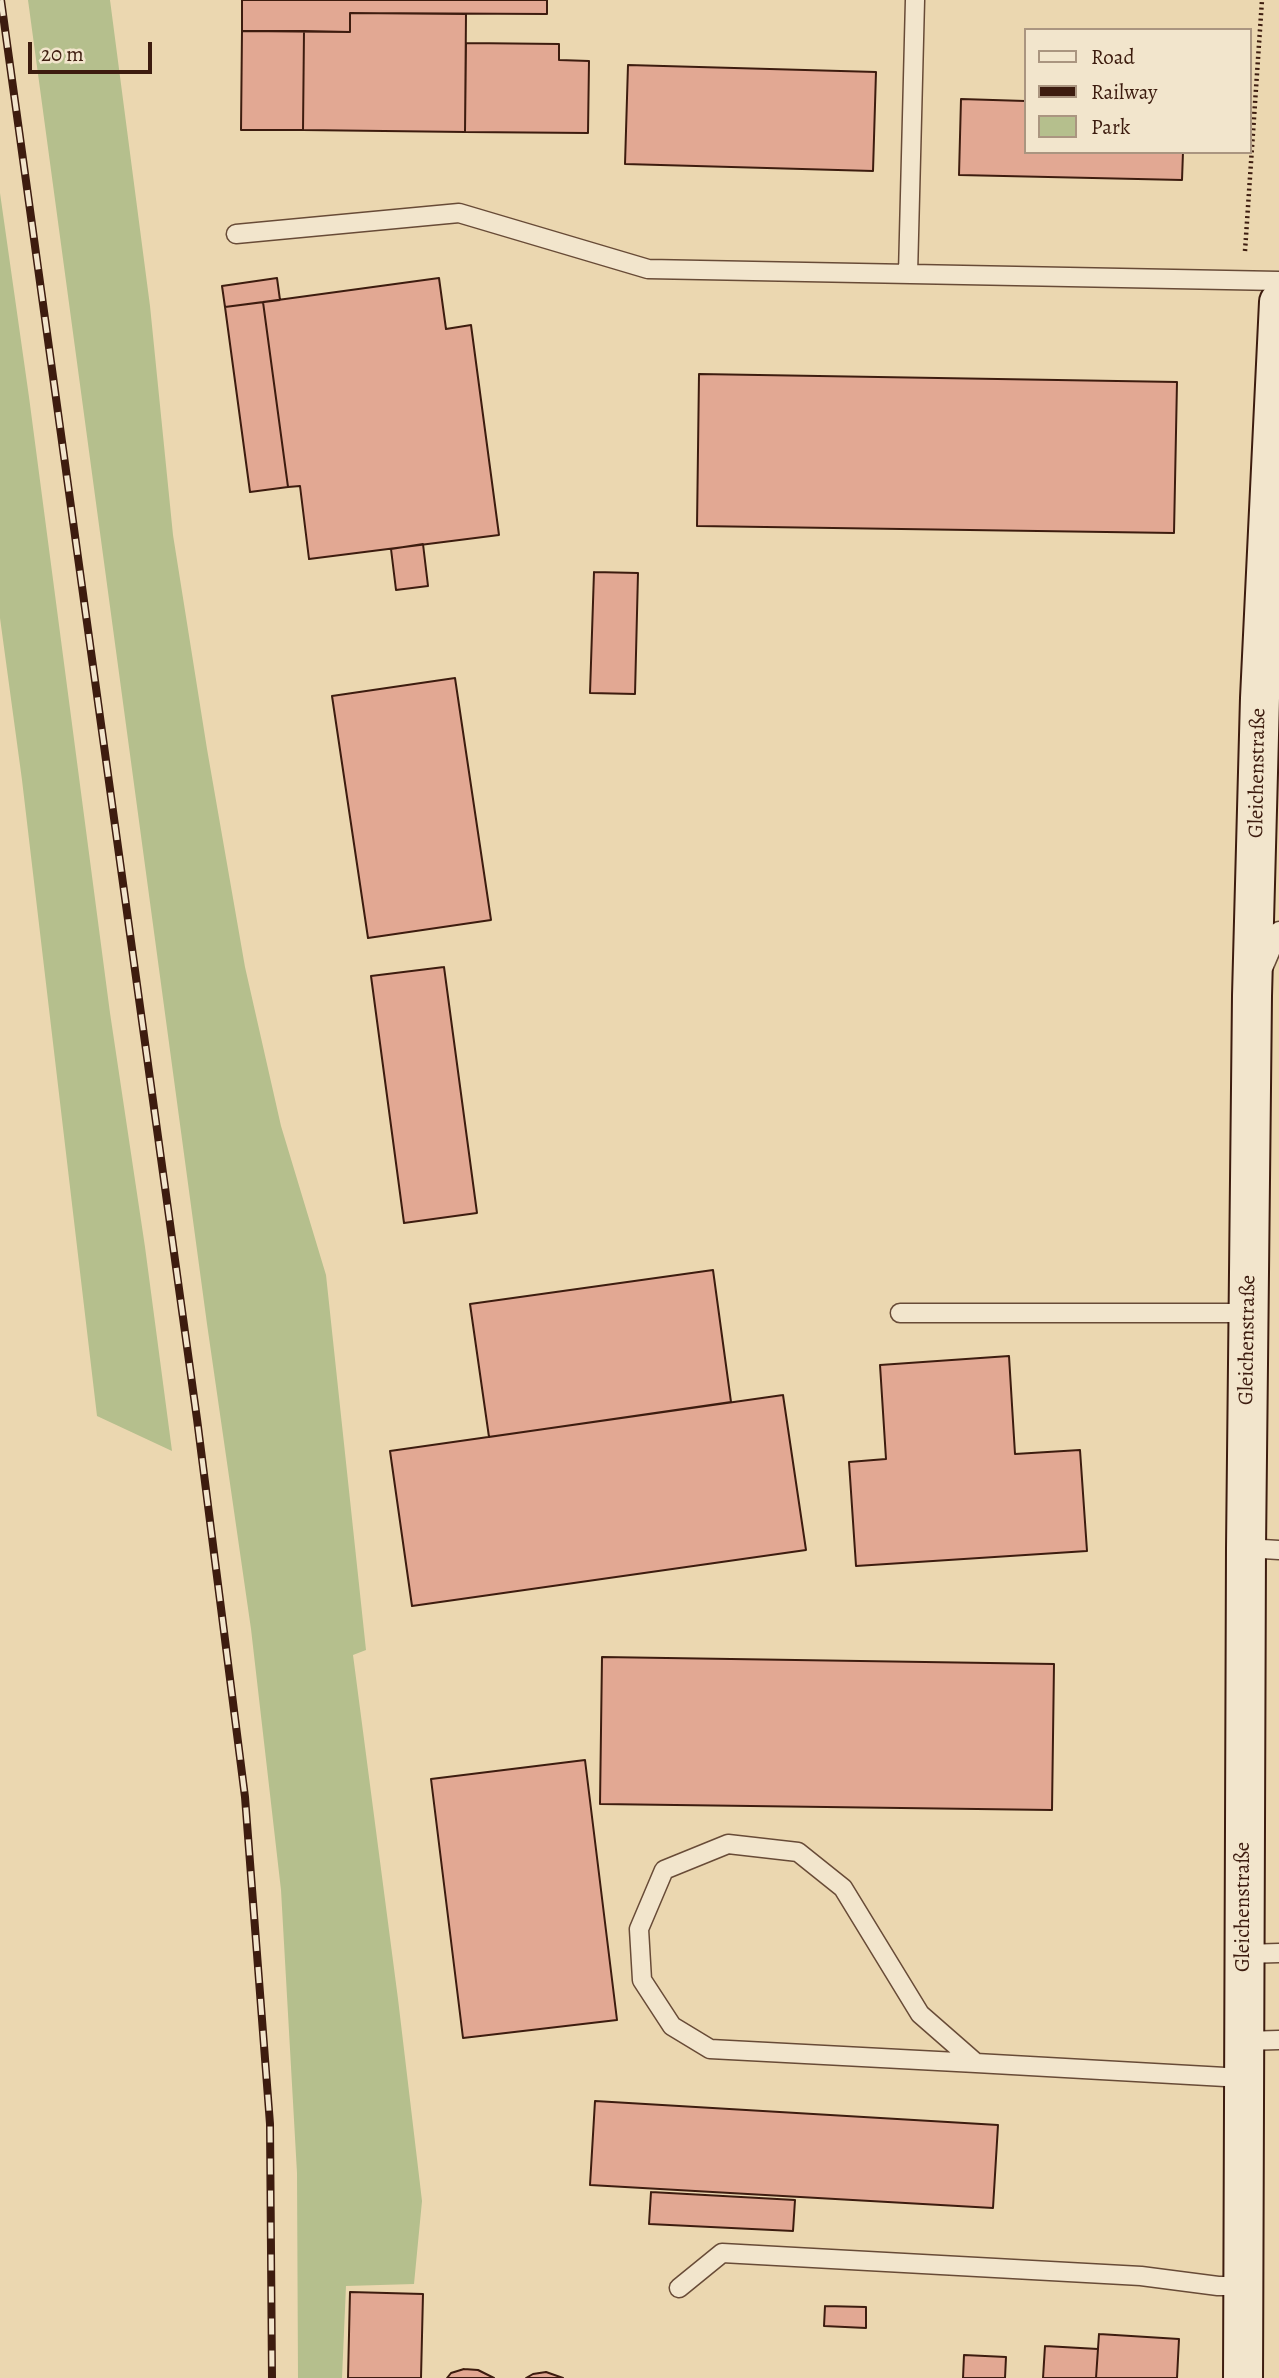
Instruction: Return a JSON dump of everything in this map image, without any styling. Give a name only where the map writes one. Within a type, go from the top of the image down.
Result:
[{"type":"street","name":"Gleichenstraße","points":[[1243,2378],[1243,2078],[1261,2040],[1262,1953],[1263,1549],[1248,1313],[1252,996],[1260,698],[1279,302]]},
{"type":"lane","points":[[908,274],[915,0]]},
{"type":"lane","points":[[236,234],[459,213],[648,269],[1279,281]]},
{"type":"lane","points":[[1252,996],[1279,931]]},
{"type":"lane","points":[[900,1313],[1248,1313]]},
{"type":"lane","points":[[976,2063],[920,2014],[843,1888],[798,1852],[728,1844],[664,1870],[639,1929],[642,1980],[672,2026],[710,2049],[1243,2078]]},
{"type":"lane","points":[[679,2288],[722,2253],[1141,2276],[1217,2286],[1243,2286]]},
{"type":"green space","points":[[28,0],[110,0],[150,306],[173,535],[207,749],[245,967],[281,1126],[326,1275],[366,1650],[353,1655],[422,2201],[414,2284],[346,2286],[342,2378],[298,2378],[297,2173],[281,1890],[251,1629],[207,1324]]},
{"type":"green space","points":[[0,193],[172,1451],[97,1416],[22,780],[0,618]]},
{"type":"building","points":[[242,0],[547,0],[547,14],[350,13],[350,32],[242,31]]},
{"type":"building","points":[[350,13],[466,14],[465,132],[303,130],[304,31],[350,32]]},
{"type":"building","points":[[242,31],[304,31],[303,130],[241,130]]},
{"type":"building","points":[[466,43],[559,44],[559,60],[589,61],[588,133],[465,132]]},
{"type":"building","points":[[628,65],[876,72],[873,171],[625,164]]},
{"type":"building","points":[[961,99],[1024,101],[1024,154],[1183,154],[1182,180],[959,175]]},
{"type":"building","points":[[277,278],[280,300],[225,307],[222,286]]},
{"type":"building","points":[[439,278],[446,329],[471,325],[499,535],[309,559],[300,486],[288,487],[263,302]]},
{"type":"building","points":[[263,302],[288,487],[250,492],[225,307]]},
{"type":"building","points":[[699,374],[1177,382],[1174,533],[697,526]]},
{"type":"building","points":[[423,544],[428,586],[396,590],[391,549]]},
{"type":"building","points":[[594,572],[638,573],[635,694],[590,693]]},
{"type":"building","points":[[455,678],[491,920],[368,938],[332,696]]},
{"type":"building","points":[[444,967],[477,1213],[404,1223],[371,976]]},
{"type":"building","points":[[713,1270],[731,1402],[489,1437],[470,1304]]},
{"type":"building","points":[[1009,1356],[1015,1454],[1080,1450],[1087,1551],[856,1566],[849,1462],[886,1459],[880,1365]]},
{"type":"building","points":[[783,1395],[806,1550],[412,1606],[390,1451]]},
{"type":"building","points":[[602,1657],[1054,1664],[1052,1810],[600,1804]]},
{"type":"building","points":[[585,1760],[617,2020],[463,2038],[431,1779]]},
{"type":"building","points":[[595,2101],[998,2125],[993,2208],[590,2185]]},
{"type":"building","points":[[651,2192],[795,2200],[793,2231],[649,2224]]},
{"type":"building","points":[[350,2292],[423,2294],[421,2378],[348,2378]]},
{"type":"building","points":[[825,2306],[866,2307],[866,2328],[824,2326]]},
{"type":"building","points":[[1099,2334],[1179,2339],[1177,2378],[1096,2378]]},
{"type":"building","points":[[1045,2346],[1098,2349],[1096,2378],[1043,2378]]},
{"type":"building","points":[[964,2355],[1006,2357],[1005,2378],[963,2378]]},
{"type":"building","points":[[464,2369],[478,2370],[494,2378],[447,2378],[451,2373]]},
{"type":"building","points":[[546,2372],[563,2378],[526,2378],[533,2374]]},
{"type":"railway","points":[[1,0],[197,1419],[245,1797],[270,2124],[272,2378]]}]
